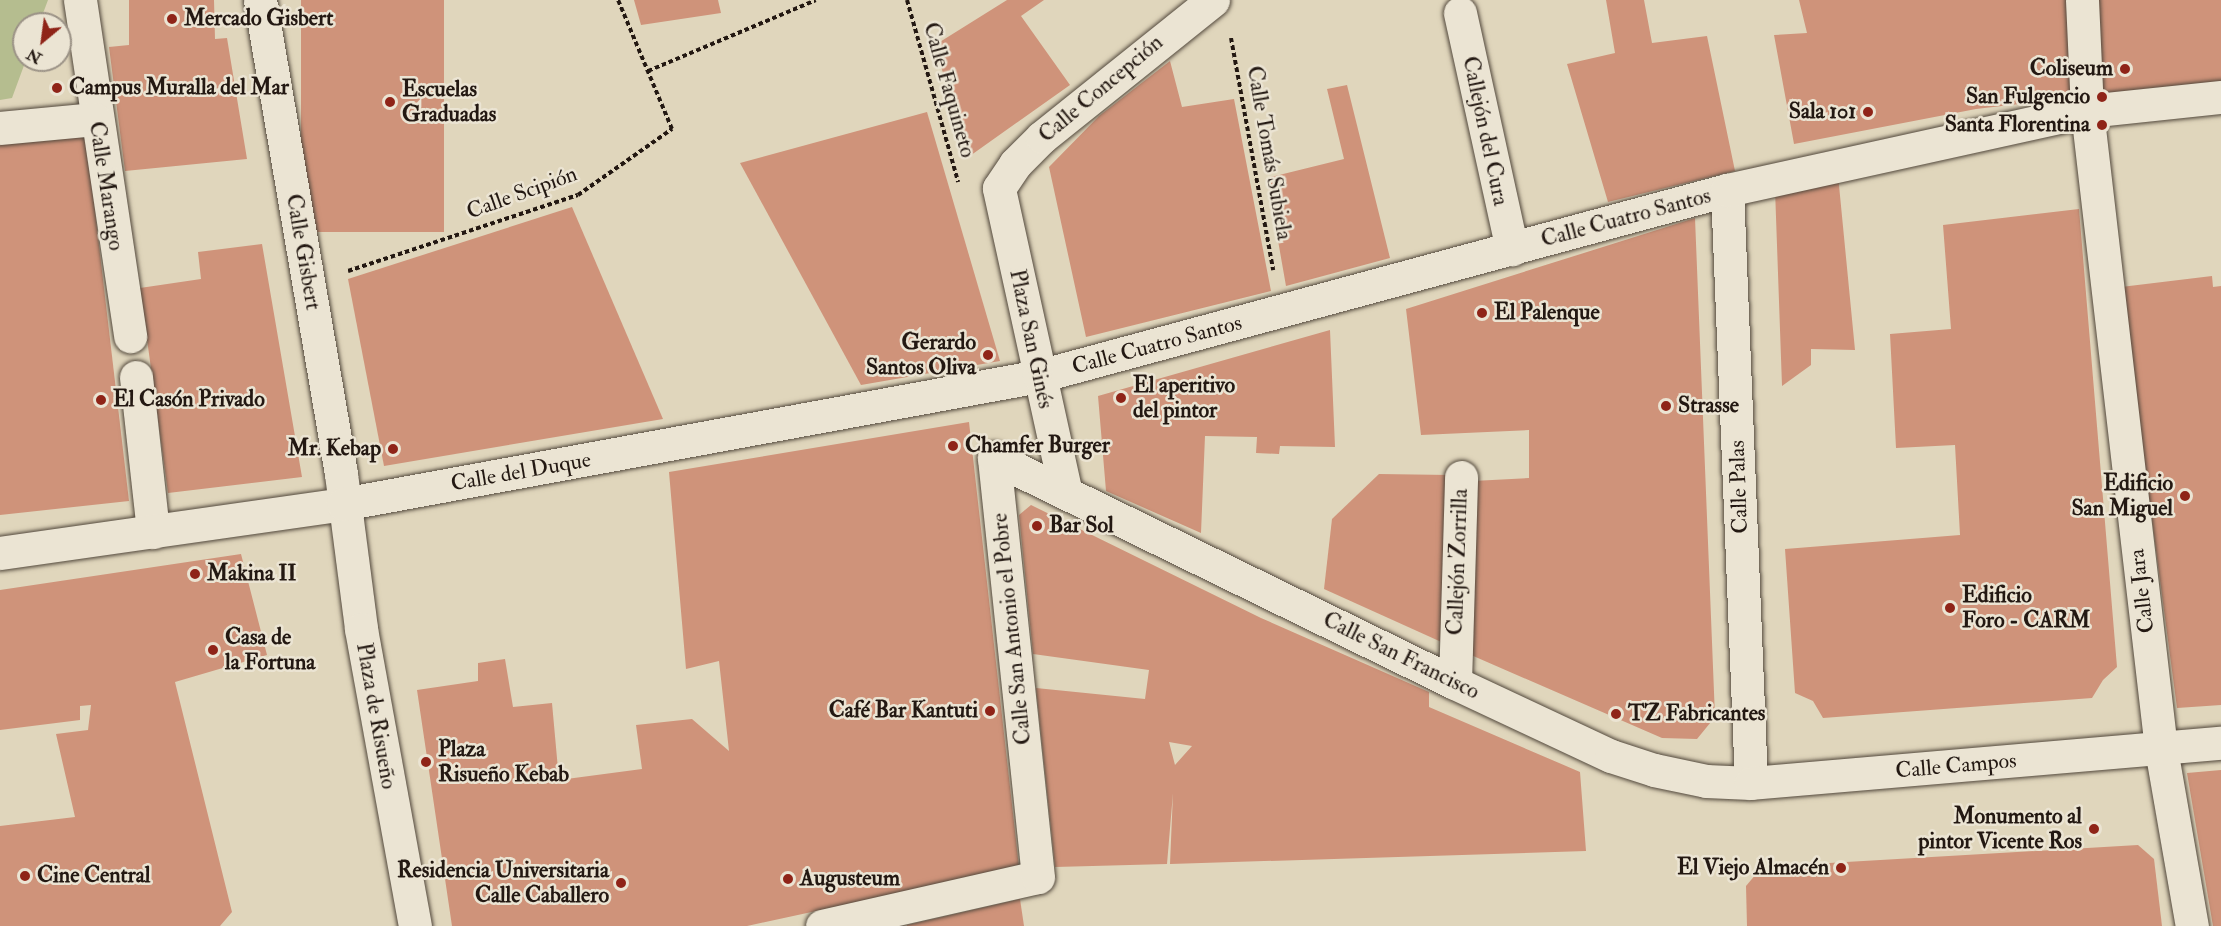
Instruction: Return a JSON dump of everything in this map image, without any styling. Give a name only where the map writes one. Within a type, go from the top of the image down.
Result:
[{"type":"street","name":"Calle Marango","points":[[80,0],[95,119],[130,336]]},
{"type":"street","name":"Calle Gisbert","points":[[260,0],[343,504]]},
{"type":"street","name":"Calle Concepción","points":[[999,188],[1015,164],[1042,137],[1213,0]]},
{"type":"street","name":"Calle Jara","points":[[2082,0],[2087,111],[2161,749],[2192,926]]},
{"type":"street","name":"Callejón del Cura","points":[[1460,13],[1512,249]]},
{"type":"street","name":"Calle Cuatro Santos","points":[[1039,376],[1727,190],[2087,111],[2221,97]]},
{"type":"street","points":[[0,128],[95,119]]},
{"type":"street","name":"Plaza San Ginés","points":[[999,188],[1065,489]]},
{"type":"street","name":"Calle Palas","points":[[1727,190],[1751,783]]},
{"type":"street","name":"Calle del Duque","points":[[0,553],[343,504],[1039,376]]},
{"type":"street","points":[[136,377],[153,532]]},
{"type":"street","name":"Calle San Antonio el Pobre","points":[[822,926],[1038,877],[994,458],[1065,489]]},
{"type":"street","name":"Callejón Zorrilla","points":[[1455,683],[1461,477]]},
{"type":"street","name":"Calle San Francisco","points":[[1065,489],[1455,683],[1611,756],[1706,781],[1751,783]]},
{"type":"street","name":"Plaza de Risueño","points":[[343,504],[361,629],[415,926]]},
{"type":"street","name":"Calle Campos","points":[[1751,783],[2221,743]]},
{"type":"path","name":"Calle Scipión","points":[[340,273],[578,195],[672,129],[618,0]]},
{"type":"path","points":[[648,71],[816,0]]},
{"type":"path","name":"Calle Faquineto","points":[[907,0],[958,183],[999,188]]},
{"type":"path","name":"Calle Tomás Subiela","points":[[1231,35],[1281,312]]},
{"type":"green space","points":[[0,0],[48,0],[44,12],[12,12],[12,72],[22,72],[12,98],[0,100]]},
{"type":"building","points":[[129,0],[214,0],[215,39],[227,38],[247,159],[125,171],[109,47],[129,45]]},
{"type":"building","name":"Escuelas Graduadas","points":[[301,0],[444,0],[444,232],[301,232]]},
{"type":"building","points":[[634,0],[718,0],[721,13],[641,25]]},
{"type":"building","points":[[1007,0],[1044,0],[1021,16],[1070,85],[967,158],[935,45]]},
{"type":"building","points":[[1606,0],[1644,0],[1652,43],[1707,36],[1735,171],[1608,202],[1567,64],[1615,53]]},
{"type":"building","points":[[1799,0],[2068,0],[2072,98],[1976,109],[1794,144],[1774,35],[1807,33]]},
{"type":"building","points":[[2098,0],[2221,0],[2221,83],[2102,97]]},
{"type":"building","points":[[1170,61],[1182,107],[1234,99],[1271,291],[1086,337],[1049,167],[1099,116]]},
{"type":"building","points":[[1347,85],[1390,258],[1286,286],[1267,178],[1344,159],[1327,89]]},
{"type":"building","points":[[927,112],[1000,361],[861,385],[740,163]]},
{"type":"building","points":[[85,126],[129,501],[0,515],[0,135]]},
{"type":"building","points":[[1838,175],[1855,350],[1811,349],[1811,365],[1782,386],[1775,189]]},
{"type":"building","points":[[572,207],[663,419],[384,466],[348,279]]},
{"type":"building","points":[[2079,209],[2117,667],[2103,680],[2092,698],[1823,718],[1813,701],[1795,693],[1785,549],[1960,535],[1955,445],[1896,448],[1890,334],[1951,329],[1943,225]]},
{"type":"building","points":[[1695,218],[1715,717],[1697,739],[1662,738],[1471,655],[1473,481],[1529,478],[1529,430],[1421,435],[1406,309]]},
{"type":"building","points":[[262,244],[302,477],[168,493],[140,288],[201,279],[198,252]]},
{"type":"building","name":"Edificio San Miguel","points":[[2212,276],[2213,287],[2221,286],[2221,705],[2177,708],[2121,287]]},
{"type":"building","points":[[1330,330],[1335,447],[1280,446],[1279,454],[1256,453],[1257,437],[1205,436],[1201,533],[1106,491],[1098,396]]},
{"type":"building","points":[[969,422],[1019,867],[747,926],[452,926],[417,690],[478,681],[478,663],[505,659],[513,707],[552,703],[559,780],[642,769],[636,725],[692,719],[729,751],[719,661],[686,669],[669,472]]},
{"type":"building","points":[[1379,474],[1450,475],[1448,645],[1324,589],[1332,519]]},
{"type":"building","points":[[1031,505],[1261,618],[1429,692],[1429,707],[1580,772],[1586,851],[1170,864],[1173,793],[1167,864],[1055,867],[1036,688],[1145,699],[1149,670],[1033,654],[1019,515]],"holes":[[[1169,742],[1192,746],[1175,765]]]},
{"type":"building","points":[[241,554],[267,655],[175,682],[232,912],[220,926],[0,926],[0,826],[75,817],[56,734],[88,730],[91,705],[80,706],[80,720],[0,730],[0,590]]},
{"type":"building","points":[[2221,770],[2221,926],[2213,926],[2187,773]]},
{"type":"building","points":[[2138,845],[2154,859],[2162,926],[1747,926],[1746,886],[1762,867]]},
{"type":"building","points":[[1020,899],[1024,926],[907,926],[907,925]]},
{"type":"place","name":"Mercado Gisbert","points":[[172,19]]},
{"type":"place","name":"Coliseum","points":[[2125,69]]},
{"type":"place","name":"Campus Muralla del Mar","points":[[57,88]]},
{"type":"place","name":"San Fulgencio","points":[[2102,97]]},
{"type":"place","name":"Escuelas Graduadas","points":[[390,102]]},
{"type":"place","name":"Sala 101","points":[[1868,112]]},
{"type":"place","name":"Santa Florentina","points":[[2102,125]]},
{"type":"place","name":"El Palenque","points":[[1482,313]]},
{"type":"place","name":"Gerardo Santos Oliva","points":[[988,355]]},
{"type":"place","name":"El aperitivo del pintor","points":[[1121,398]]},
{"type":"place","name":"El Casón Privado","points":[[101,400]]},
{"type":"place","name":"Strasse","points":[[1666,406]]},
{"type":"place","name":"Chamfer Burger","points":[[953,446]]},
{"type":"place","name":"Mr. Kebap","points":[[393,449]]},
{"type":"place","name":"Edificio San Miguel","points":[[2185,496]]},
{"type":"place","name":"Bar Sol","points":[[1037,526]]},
{"type":"place","name":"Makina II","points":[[195,574]]},
{"type":"place","name":"Edificio Foro - CARM","points":[[1950,608]]},
{"type":"place","name":"Casa de la Fortuna","points":[[213,650]]},
{"type":"place","name":"Café Bar Kantuti","points":[[990,711]]},
{"type":"place","name":"TZ Fabricantes","points":[[1616,714]]},
{"type":"place","name":"Plaza Risueño Kebab","points":[[426,762]]},
{"type":"place","name":"Monumento al pintor Vicente Ros","points":[[2094,829]]},
{"type":"place","name":"El Viejo Almacén","points":[[1841,868]]},
{"type":"place","name":"Cine Central","points":[[25,876]]},
{"type":"place","name":"Augusteum","points":[[788,879]]},
{"type":"place","name":"Residencia Universitaria Calle Caballero","points":[[621,883]]}]
